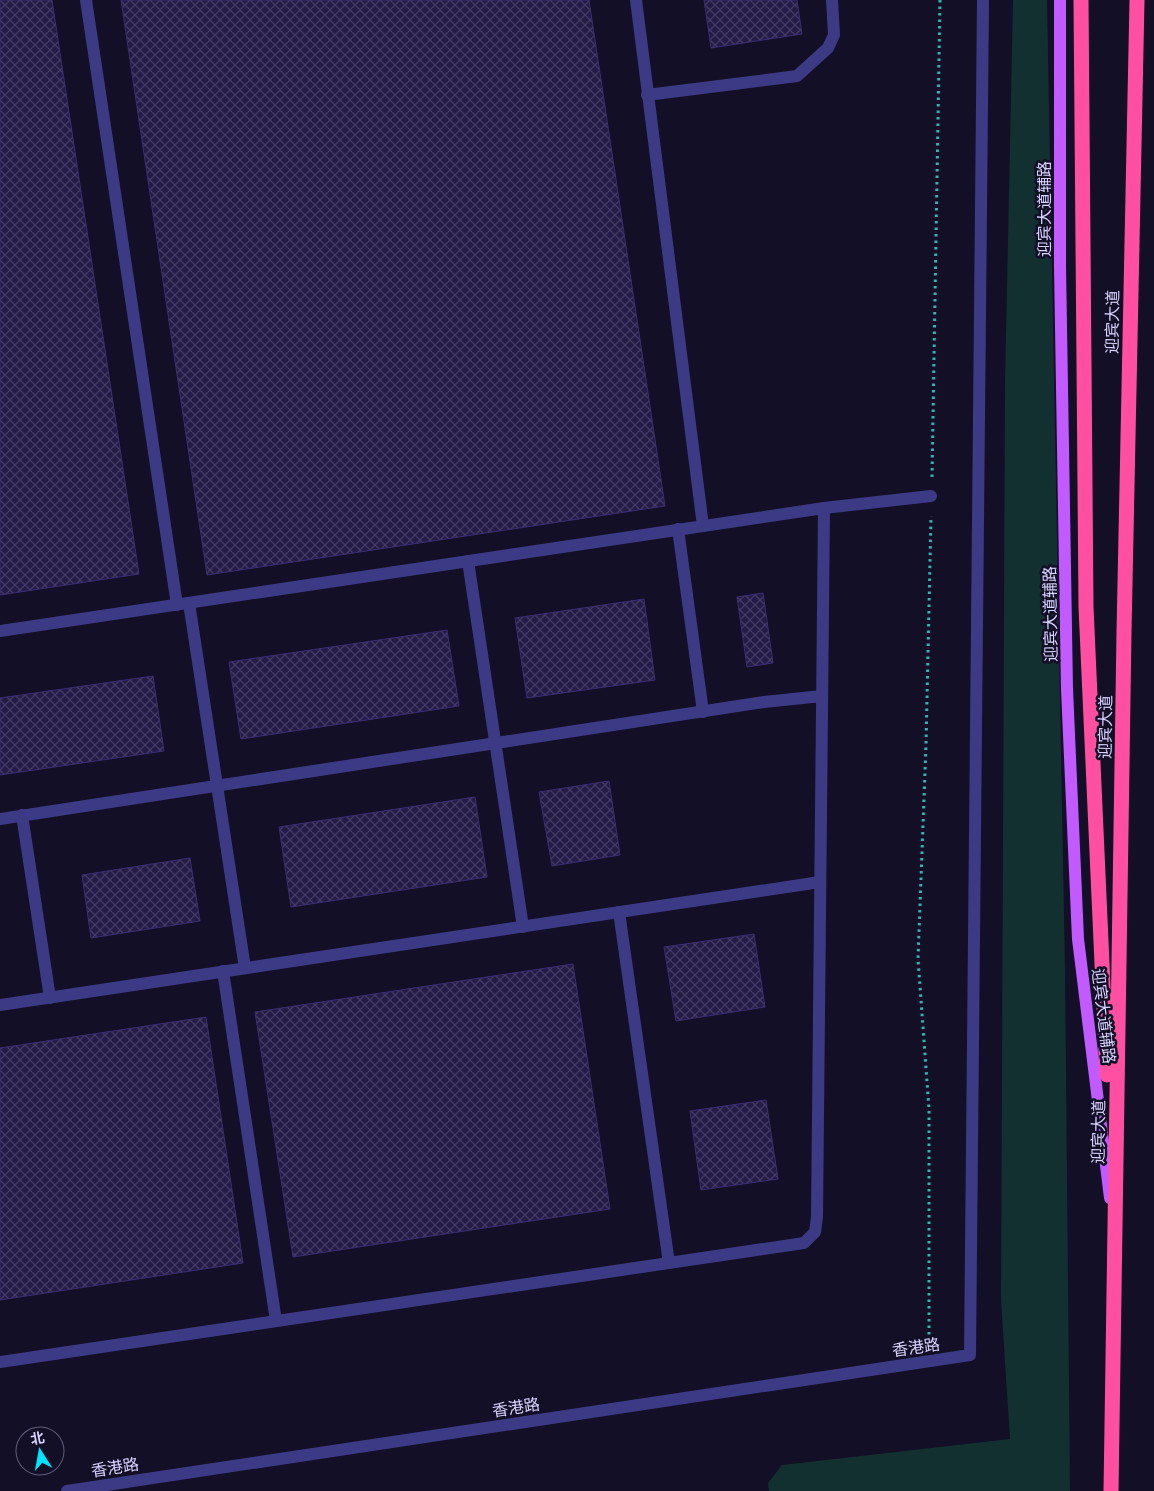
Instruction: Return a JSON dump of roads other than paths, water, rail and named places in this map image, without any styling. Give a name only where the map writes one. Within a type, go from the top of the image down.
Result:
[{"type":"highway","points":[[1081,0],[1086,607],[1114,1226]]},
{"type":"highway","name":"迎宾大道","points":[[1111,1491],[1136,0]]},
{"type":"main road","name":"迎宾大道辅路","points":[[1060,0],[1060,266],[1067,669],[1078,939],[1114,1226]]},
{"type":"street","points":[[86,0],[183,604],[217,786],[245,968]]},
{"type":"street","points":[[636,0],[703,526]]},
{"type":"street","points":[[647,95],[797,76],[828,48],[834,35],[832,0]]},
{"type":"street","name":"香港路","points":[[67,1491],[970,1355],[983,0]]},
{"type":"street","points":[[0,632],[678,529],[824,508],[931,496]]},
{"type":"street","points":[[0,1362],[804,1244],[815,1232],[824,508]]},
{"type":"street","points":[[678,529],[703,712]]},
{"type":"street","points":[[468,561],[522,927]]},
{"type":"street","points":[[0,819],[495,743],[822,696]]},
{"type":"street","points":[[22,815],[50,998]]},
{"type":"street","points":[[0,1005],[820,882]]},
{"type":"street","points":[[619,912],[670,1263]]},
{"type":"street","points":[[223,971],[276,1321]]}]
